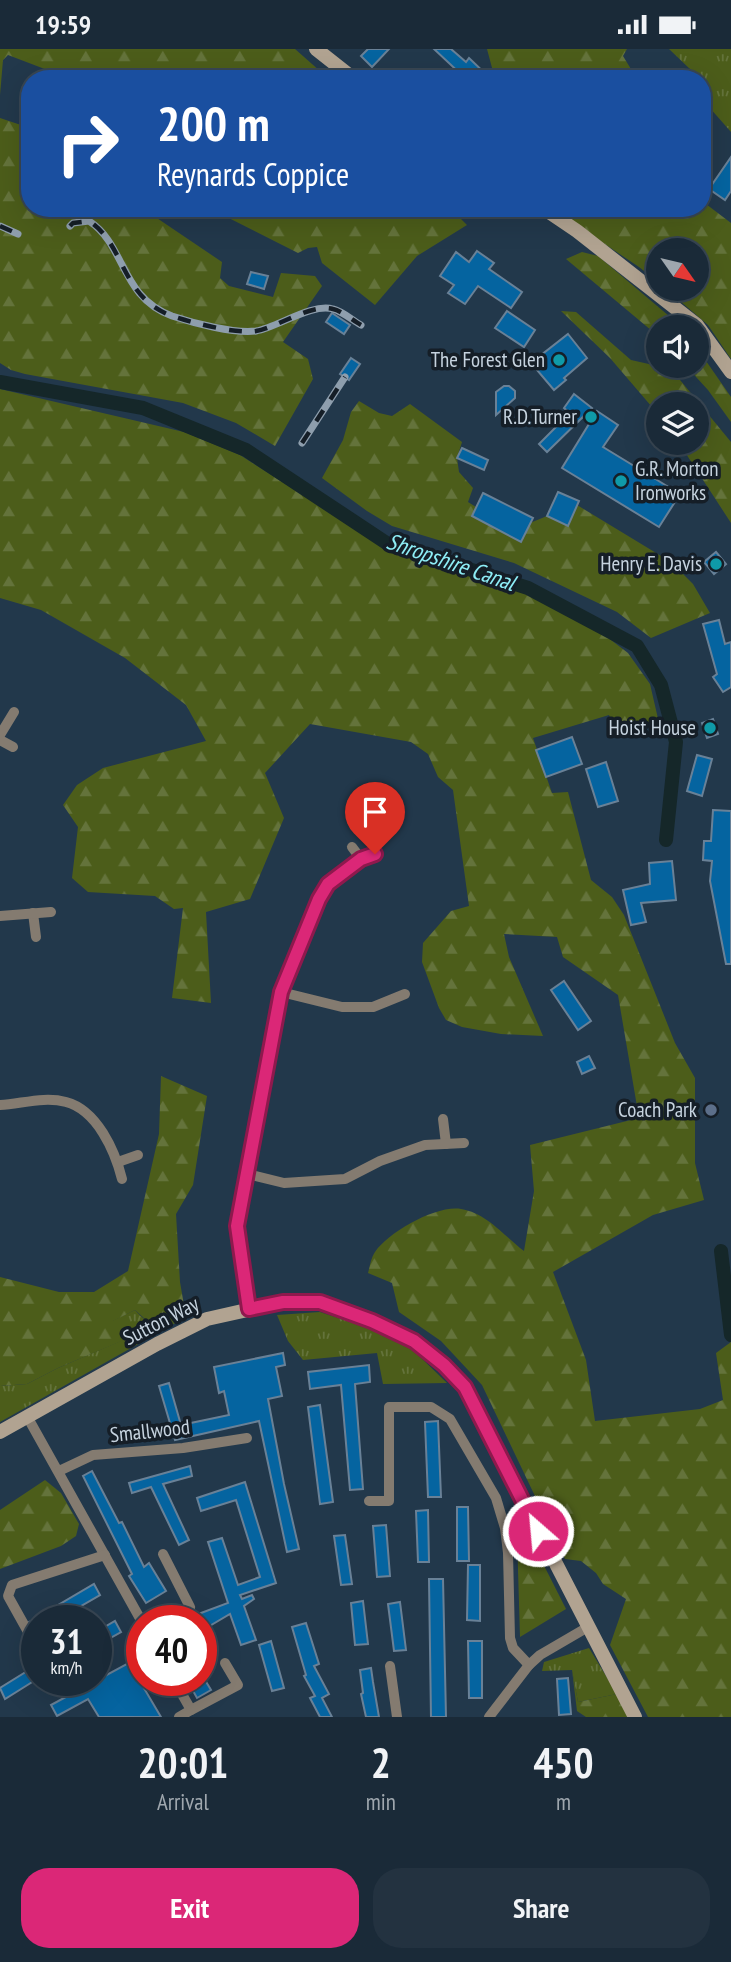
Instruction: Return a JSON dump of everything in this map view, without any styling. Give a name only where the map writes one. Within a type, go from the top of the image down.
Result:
[{"type":"street","points":[[316,49],[343,70]]},
{"type":"street","points":[[556,217],[697,325],[731,373]]},
{"type":"street","points":[[13,747],[0,738],[14,712]]},
{"type":"street","points":[[352,847],[361,859]]},
{"type":"street","points":[[249,1309],[237,1226],[281,992],[319,899],[328,884],[361,859],[375,854]]},
{"type":"street","points":[[0,916],[51,912]]},
{"type":"street","points":[[33,913],[36,937]]},
{"type":"street","points":[[281,992],[342,1007],[373,1007],[405,994]]},
{"type":"street","points":[[0,1105],[30,1101],[67,1102],[91,1118],[111,1147],[122,1178]]},
{"type":"street","points":[[443,1119],[446,1144]]},
{"type":"street","points":[[247,1174],[284,1183],[345,1179],[380,1161],[425,1145],[464,1143]]},
{"type":"street","points":[[118,1162],[138,1155]]},
{"type":"street","name":"Sutton Way","points":[[0,1432],[207,1319],[283,1302],[320,1302],[372,1321],[414,1341],[444,1365],[465,1387],[635,1717]]},
{"type":"street","points":[[369,1501],[389,1501],[389,1407],[431,1407],[450,1419],[496,1498],[505,1528],[510,1638],[513,1648],[529,1665]]},
{"type":"street","points":[[28,1418],[133,1605]]},
{"type":"street","name":"Smallwood","points":[[59,1471],[93,1455],[183,1448],[247,1438]]},
{"type":"street","points":[[163,1554],[189,1605]]},
{"type":"street","points":[[21,1618],[8,1596],[12,1585],[105,1555]]},
{"type":"street","points":[[489,1717],[529,1665],[540,1655],[587,1627]]},
{"type":"street","points":[[179,1717],[238,1685],[225,1663]]},
{"type":"street","points":[[390,1667],[397,1717]]},
{"type":"street","points":[[183,1696],[191,1710]]},
{"type":"green space","points":[[0,49],[295,49],[319,70],[47,70],[8,55],[3,60],[0,95]]},
{"type":"green space","points":[[487,49],[627,49],[623,56],[632,70],[493,70]]},
{"type":"green space","points":[[669,49],[731,49],[731,132],[711,109],[711,70],[691,70]]},
{"type":"green space","points":[[0,118],[21,125],[21,217],[155,217],[222,262],[220,278],[229,286],[273,297],[281,273],[315,276],[322,286],[283,342],[308,359],[313,379],[275,446],[236,423],[183,403],[25,374],[0,363]]},
{"type":"green space","points":[[711,208],[731,223],[731,359],[709,326],[709,315],[696,315],[680,301],[709,301],[709,238],[646,238],[646,273],[564,217],[711,217]]},
{"type":"green space","points":[[227,217],[459,217],[467,225],[417,256],[375,305],[322,263],[317,247],[298,253]]},
{"type":"green space","points":[[582,252],[598,256],[646,297],[646,301],[651,301],[668,315],[646,315],[646,326],[566,259]]},
{"type":"green space","points":[[561,311],[576,312],[631,360],[646,363],[646,378],[678,378],[690,392],[646,392],[646,400],[610,358]]},
{"type":"green space","points":[[709,365],[731,397],[731,422],[697,378],[709,378]]},
{"type":"green space","points":[[0,389],[184,432],[240,455],[403,556],[460,565],[530,591],[594,627],[628,653],[650,684],[659,723],[615,728],[609,715],[533,738],[552,793],[568,792],[591,880],[612,897],[624,915],[675,1043],[695,1078],[695,1163],[704,1200],[653,1215],[553,1272],[586,1360],[595,1421],[700,1409],[723,1400],[716,1353],[731,1342],[731,1717],[648,1717],[610,1645],[626,1599],[603,1584],[596,1573],[581,1561],[565,1559],[482,1385],[441,1341],[399,1312],[392,1283],[368,1273],[375,1252],[391,1236],[414,1221],[451,1209],[479,1215],[524,1251],[534,1191],[530,1145],[639,1118],[618,995],[563,957],[557,937],[504,934],[509,957],[543,1036],[501,1034],[462,1027],[446,1020],[422,962],[423,943],[451,911],[469,906],[453,790],[438,777],[428,754],[411,742],[310,724],[265,773],[284,818],[250,899],[206,912],[211,1003],[172,998],[183,908],[174,909],[155,896],[88,892],[72,878],[78,827],[63,805],[77,785],[103,768],[206,741],[186,705],[125,658],[41,610],[0,598]]},
{"type":"green space","points":[[359,401],[379,413],[392,416],[410,404],[462,442],[457,458],[459,472],[473,488],[468,502],[476,507],[472,516],[530,523],[547,516],[568,526],[577,505],[671,562],[693,584],[710,613],[651,638],[617,612],[514,563],[392,526],[367,511],[322,478],[343,440],[351,412]]},
{"type":"green space","points":[[709,415],[731,442],[731,523],[687,455],[709,455]]},
{"type":"green space","points":[[161,1076],[207,1096],[193,1185],[176,1214],[180,1282],[186,1317],[158,1327],[135,1310],[113,1321],[124,1340],[27,1384],[0,1386],[0,1277],[59,1292],[94,1292],[128,1271],[159,1134]]},
{"type":"green space","points":[[135,1310],[148,1322],[158,1326],[186,1317],[0,1422],[0,1386],[27,1384],[123,1340],[112,1321]]},
{"type":"green space","points":[[320,1312],[372,1329],[413,1350],[447,1383],[383,1384],[377,1353],[303,1360],[288,1341],[277,1315]]},
{"type":"green space","points":[[45,1480],[61,1493],[79,1524],[76,1536],[61,1546],[0,1569],[0,1510]]},
{"type":"green space","points":[[525,1528],[566,1609],[520,1637],[517,1535]]},
{"type":"green space","points":[[589,1648],[617,1694],[578,1702],[572,1670],[542,1671],[544,1662]]},
{"type":"green space","points":[[572,1670],[578,1702],[617,1694],[628,1717],[586,1717],[577,1711]]},
{"type":"building","points":[[368,49],[389,49],[372,67],[361,56]]},
{"type":"building","points":[[434,49],[451,49],[466,62],[469,58],[482,70],[456,70]]},
{"type":"building","points":[[731,157],[731,191],[725,200],[711,190],[711,186]]},
{"type":"building","points":[[477,251],[494,263],[489,269],[522,292],[511,308],[478,286],[465,304],[448,293],[454,285],[440,276],[456,252],[469,262]]},
{"type":"building","points":[[251,272],[268,276],[264,289],[247,284]]},
{"type":"building","points":[[507,311],[535,330],[524,347],[495,328]]},
{"type":"building","points":[[332,313],[350,325],[344,334],[326,322]]},
{"type":"building","name":"The Forest Glen","points":[[568,334],[587,358],[554,390],[531,363]]},
{"type":"building","points":[[351,358],[360,364],[349,380],[340,374]]},
{"type":"building","points":[[504,386],[515,391],[515,398],[496,415],[496,392]]},
{"type":"building","points":[[574,394],[592,408],[547,452],[539,444],[570,413],[564,408]]},
{"type":"building","name":"G.R. Morton Ironworks","points":[[597,411],[618,425],[603,447],[680,494],[659,527],[562,468]]},
{"type":"building","points":[[462,448],[488,460],[484,470],[457,458]]},
{"type":"building","points":[[558,492],[579,501],[568,526],[547,516]]},
{"type":"building","points":[[483,493],[533,518],[521,542],[472,516]]},
{"type":"building","name":"Henry E. Davis","points":[[716,552],[726,564],[714,574],[704,562]]},
{"type":"building","points":[[719,620],[725,644],[731,642],[731,687],[723,692],[713,677],[717,674],[703,624]]},
{"type":"building","name":"Hoist House","points":[[713,719],[718,734],[707,738],[702,723]]},
{"type":"building","points":[[572,737],[582,764],[546,777],[536,750]]},
{"type":"building","points":[[697,755],[712,759],[702,796],[687,791]]},
{"type":"building","points":[[606,762],[618,801],[598,807],[586,769]]},
{"type":"building","points":[[713,810],[731,811],[731,964],[726,964],[710,881],[712,861],[703,860],[704,841],[711,841]]},
{"type":"building","points":[[672,861],[676,900],[641,903],[646,922],[631,925],[623,890],[650,884],[649,863]]},
{"type":"building","points":[[564,981],[591,1021],[578,1030],[551,990]]},
{"type":"building","points":[[589,1056],[595,1068],[582,1074],[577,1062]]},
{"type":"building","points":[[283,1353],[285,1365],[276,1367],[282,1396],[268,1399],[299,1549],[287,1552],[259,1421],[175,1440],[159,1386],[169,1383],[181,1425],[229,1415],[224,1391],[219,1393],[214,1367]]},
{"type":"building","points":[[369,1365],[370,1382],[355,1384],[363,1489],[350,1490],[341,1385],[310,1389],[308,1372]]},
{"type":"building","points":[[320,1405],[333,1502],[320,1504],[308,1407]]},
{"type":"building","points":[[438,1421],[441,1497],[428,1497],[425,1422]]},
{"type":"building","points":[[190,1466],[192,1476],[163,1484],[189,1540],[179,1545],[151,1487],[132,1493],[129,1483]]},
{"type":"building","points":[[92,1471],[144,1567],[149,1563],[166,1591],[146,1603],[129,1576],[132,1574],[83,1476]]},
{"type":"building","points":[[245,1482],[276,1583],[240,1595],[242,1599],[252,1595],[254,1599],[244,1606],[256,1640],[241,1645],[230,1614],[217,1622],[217,1607],[228,1603],[208,1542],[222,1538],[238,1585],[260,1577],[236,1500],[201,1511],[197,1498]]},
{"type":"building","points":[[457,1507],[468,1507],[469,1561],[457,1561]]},
{"type":"building","points":[[428,1510],[429,1562],[418,1562],[416,1511]]},
{"type":"building","points":[[386,1525],[390,1576],[377,1577],[373,1526]]},
{"type":"building","points":[[345,1535],[352,1584],[341,1585],[334,1536]]},
{"type":"building","points":[[468,1565],[480,1565],[480,1621],[467,1620]]},
{"type":"building","points":[[429,1579],[443,1579],[446,1717],[431,1717]]},
{"type":"building","points":[[94,1584],[100,1595],[83,1605],[58,1605]]},
{"type":"building","points":[[363,1601],[368,1644],[355,1645],[351,1603]]},
{"type":"building","points":[[400,1602],[406,1650],[394,1651],[388,1604]]},
{"type":"building","points":[[115,1621],[121,1632],[112,1637],[112,1623]]},
{"type":"building","points":[[306,1623],[319,1664],[314,1666],[329,1694],[322,1698],[332,1717],[320,1717],[310,1698],[315,1696],[304,1676],[306,1675],[292,1627]]},
{"type":"building","points":[[271,1641],[284,1688],[272,1691],[259,1645]]},
{"type":"building","points":[[468,1641],[482,1641],[482,1698],[469,1698]]},
{"type":"building","points":[[126,1664],[126,1696],[149,1696],[161,1717],[99,1717],[88,1699],[57,1716],[51,1705],[68,1696],[112,1696],[112,1672]]},
{"type":"building","points":[[371,1668],[379,1717],[366,1717],[361,1694],[360,1670]]},
{"type":"building","points":[[21,1675],[21,1689],[5,1699],[0,1688]]},
{"type":"building","points":[[568,1678],[571,1714],[559,1715],[557,1679]]},
{"type":"waterway","name":"Shropshire Canal","points":[[0,382],[143,408],[246,450],[391,546],[528,588],[637,646],[661,685],[676,742],[666,840]]},
{"type":"waterway","name":"Shropshire Canal","points":[[721,1251],[731,1335]]},
{"type":"railway","points":[[70,226],[73,223],[89,221],[101,231],[142,297],[172,316],[247,332],[265,329],[305,312],[325,308],[340,312],[361,325]]},
{"type":"railway","points":[[0,226],[18,234]]},
{"type":"railway","points":[[302,443],[345,377]]},
{"type":"place","name":"The Forest Glen","points":[[559,360]]},
{"type":"place","name":"R.D.Turner","points":[[591,417]]},
{"type":"place","name":"G.R. Morton Ironworks","points":[[621,481]]},
{"type":"place","name":"Henry E. Davis","points":[[716,564]]},
{"type":"place","name":"Hoist House","points":[[710,728]]},
{"type":"place","name":"Coach Park","points":[[711,1110]]},
{"type":"route","points":[[375,854],[361,859],[328,884],[319,899],[281,992],[237,1226],[249,1309],[283,1302],[320,1302],[372,1321],[414,1341],[444,1365],[465,1387],[538,1531]]}]
